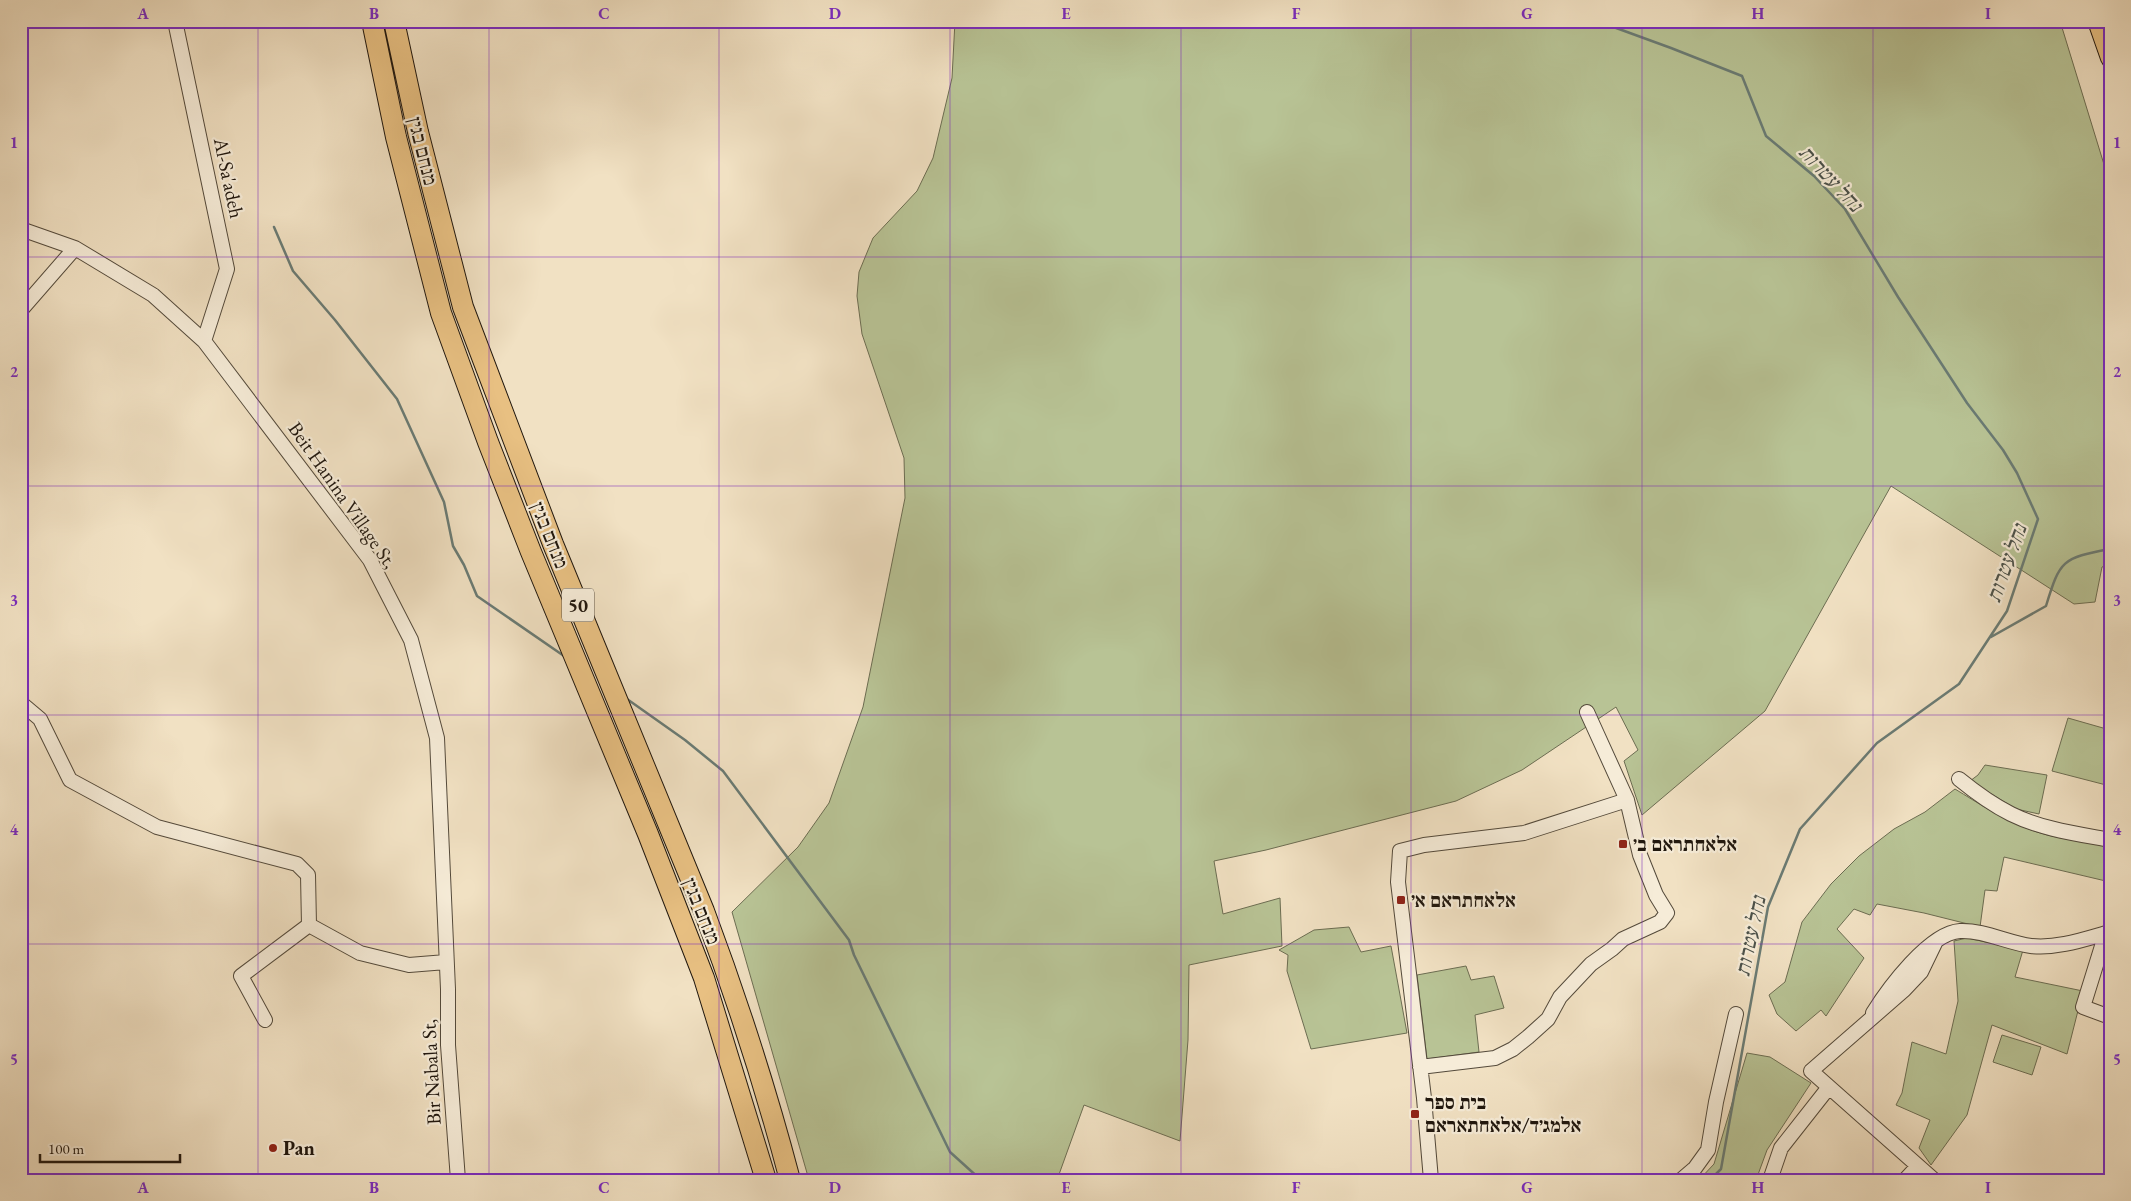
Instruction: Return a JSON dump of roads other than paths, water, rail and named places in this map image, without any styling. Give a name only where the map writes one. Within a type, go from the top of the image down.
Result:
[{"type":"highway","name":"מנחם בגין","points":[[372,21],[396,137],[441,313],[524,533],[648,834],[704,978],[766,1180]]},
{"type":"highway","name":"מנחם בגין","points":[[394,21],[418,132],[463,307],[553,544],[720,955],[772,1111],[790,1180]]},
{"type":"main road","points":[[2096,21],[2110,58]]},
{"type":"street","name":"Al-Sa'adeh","points":[[176,21],[227,269],[204,341]]},
{"type":"street","name":"Beit Hanina Village St,","points":[[21,229],[75,248],[153,295],[204,341],[370,560],[411,640],[436,738],[446,962]]},
{"type":"street","points":[[21,310],[75,248]]},
{"type":"street","points":[[21,702],[40,719],[70,780],[157,827],[297,864],[308,875],[309,925]]},
{"type":"street","points":[[1420,1068],[1495,1058],[1513,1049],[1548,1019],[1560,997],[1591,964],[1624,939],[1660,922],[1667,913],[1656,894],[1640,855],[1627,800],[1586,712]]},
{"type":"street","points":[[1960,779],[1975,791],[2012,814],[2072,833],[2110,840]]},
{"type":"street","points":[[1431,1180],[1398,882],[1400,851],[1424,845],[1524,833],[1627,800]]},
{"type":"street","points":[[309,925],[360,953],[409,964],[446,962]]},
{"type":"street","points":[[265,1020],[241,976],[309,925]]},
{"type":"street","points":[[1934,1180],[1811,1071],[1889,1005],[1921,972],[1936,941],[1958,931],[1972,932],[2031,946],[2049,946],[2085,940],[2107,940],[2083,1007],[2110,1017]]},
{"type":"street","name":"Bir Nabala St,","points":[[446,962],[448,1045],[458,1180]]},
{"type":"street","points":[[1681,1180],[1695,1168],[1708,1150],[1716,1102],[1736,1014]]},
{"type":"street","points":[[1770,1180],[1781,1148],[1829,1087]]},
{"type":"street","points":[[1905,1180],[1918,1166]]},
{"type":"waterway","name":"נחל עטרות","points":[[1597,21],[1742,76],[1766,136],[1814,176],[1845,209],[1898,297],[1967,403],[2003,450],[2017,473],[2038,519],[2007,611],[1959,684],[1877,743],[1800,829],[1768,907],[1721,1169],[1710,1180]]},
{"type":"waterway","points":[[274,227],[293,271],[335,320],[397,399],[444,502],[453,546],[464,565],[477,596],[564,656]]},
{"type":"waterway","points":[[1991,637],[2046,606],[2055,579],[2065,564],[2082,555],[2110,549]]},
{"type":"waterway","points":[[627,699],[685,740],[723,771],[849,940],[854,955],[950,1152],[981,1180]]},
{"type":"place","name":"אלאחתראם ב׳","points":[[1623,844]]},
{"type":"place","name":"אלאחתראם א׳","points":[[1401,900]]},
{"type":"place","name":"בית ספר אלמג׳ד/אלאחתאראם","points":[[1415,1114]]},
{"type":"place","name":"Pan","points":[[273,1148]]}]
